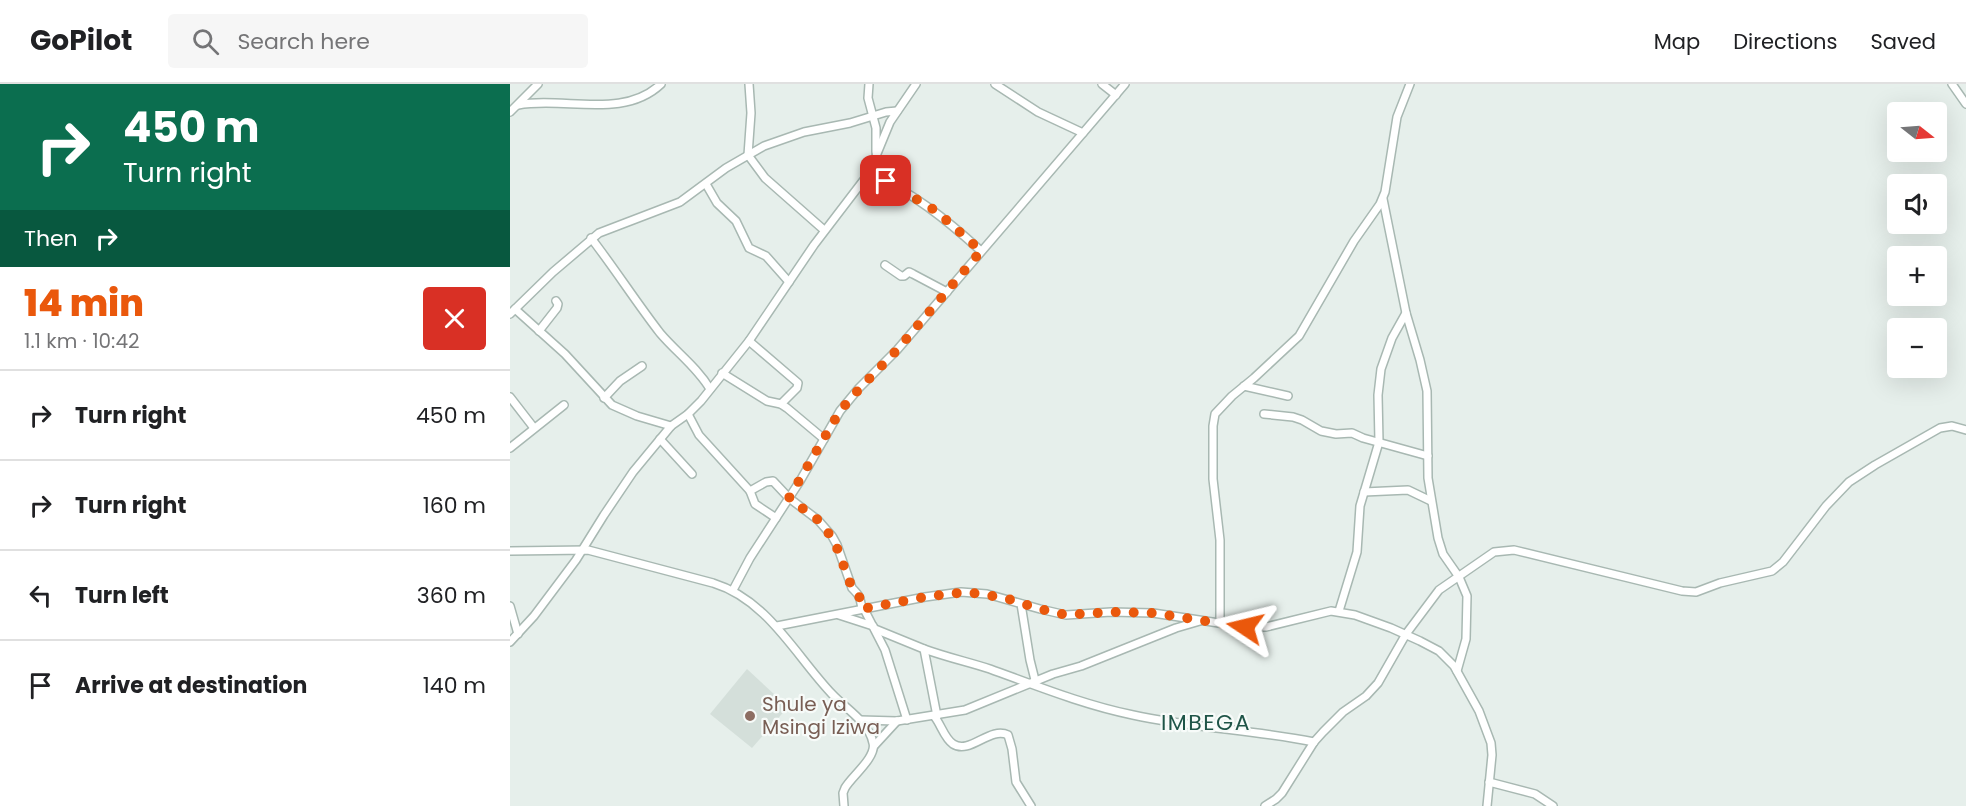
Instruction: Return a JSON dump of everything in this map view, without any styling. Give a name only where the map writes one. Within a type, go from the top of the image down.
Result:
[{"type":"street","points":[[510,112],[538,84]]},
{"type":"street","points":[[518,105],[541,102],[599,105],[627,101],[649,93],[661,84]]},
{"type":"street","points":[[749,84],[752,113],[748,155],[765,178],[824,230]]},
{"type":"street","points":[[868,84],[868,98],[876,128],[877,157]]},
{"type":"street","points":[[510,642],[534,616],[584,549],[615,498],[660,439],[671,426],[701,401],[749,341],[824,230],[869,173],[897,111],[916,84]]},
{"type":"street","points":[[995,84],[1038,112],[1083,133]]},
{"type":"street","points":[[1102,84],[1116,95]]},
{"type":"street","points":[[733,590],[750,558],[849,400],[897,350],[1125,84]]},
{"type":"street","points":[[1410,84],[1397,117],[1383,198],[1406,313],[1427,391],[1428,478],[1440,547],[1459,577],[1467,596],[1466,639],[1457,671]]},
{"type":"street","points":[[1952,84],[1966,104]]},
{"type":"street","points":[[671,426],[626,412],[612,405],[565,354],[513,309],[591,238],[609,228],[680,202],[748,155],[765,146],[794,135],[897,111]]},
{"type":"street","points":[[869,173],[900,188],[936,211],[981,251]]},
{"type":"street","points":[[706,184],[717,203],[739,225],[750,248],[766,256],[789,282]]},
{"type":"street","points":[[1220,623],[1220,540],[1214,479],[1213,426],[1217,411],[1299,336],[1354,241],[1383,198]]},
{"type":"street","points":[[591,238],[655,326],[699,373],[710,389]]},
{"type":"street","points":[[885,265],[901,276],[909,272],[946,292]]},
{"type":"street","points":[[539,331],[557,308],[556,301]]},
{"type":"street","points":[[1339,611],[1357,552],[1360,506],[1378,442],[1378,396],[1381,369],[1392,338],[1406,313]]},
{"type":"street","points":[[749,341],[798,383],[796,390],[781,404]]},
{"type":"street","points":[[604,398],[620,381],[642,366]]},
{"type":"street","points":[[722,373],[767,401],[781,404],[792,411],[824,439]]},
{"type":"street","points":[[1244,386],[1288,396]]},
{"type":"street","points":[[510,397],[534,428]]},
{"type":"street","points":[[510,448],[564,405]]},
{"type":"street","points":[[688,414],[699,435],[750,490],[755,504],[776,518]]},
{"type":"street","points":[[1264,414],[1293,417],[1321,431],[1336,434],[1352,433],[1428,456]]},
{"type":"street","points":[[1265,806],[1282,793],[1314,742],[1343,712],[1372,690],[1406,634],[1439,590],[1494,552],[1506,550],[1689,592],[1702,590],[1772,571],[1784,561],[1830,501],[1859,476],[1940,428],[1952,426],[1966,430]]},
{"type":"street","points":[[660,439],[692,474]]},
{"type":"street","points":[[750,490],[771,481],[776,483],[789,498],[818,520],[834,540],[852,588],[857,591],[866,617],[874,627],[885,650],[907,720]]},
{"type":"street","points":[[1364,492],[1408,490],[1431,501]]},
{"type":"street","points":[[510,551],[584,549],[733,590],[777,626],[824,686],[860,720],[874,746]]},
{"type":"street","points":[[777,626],[961,592],[987,594],[1066,615],[1111,612],[1153,613],[1245,627],[1266,627],[1321,613],[1339,611],[1406,634],[1439,651],[1449,659],[1469,691],[1488,732],[1492,748],[1487,806]]},
{"type":"street","points":[[1021,604],[1034,685]]},
{"type":"street","points":[[510,606],[518,634]]},
{"type":"street","points":[[836,614],[874,627],[924,649],[1139,716],[1314,742]]},
{"type":"street","points":[[860,720],[897,721],[965,710],[1202,620]]},
{"type":"street","points":[[924,649],[935,716],[948,739],[956,746],[966,746],[997,733],[1003,732],[1008,735],[1015,779],[1031,806]]},
{"type":"street","points":[[844,806],[845,788],[868,759],[874,746],[897,721]]},
{"type":"street","points":[[1489,782],[1535,794],[1553,806]]},
{"type":"shaded area","points":[[747,669],[788,707],[752,748],[710,714]]},
{"type":"place","name":"Shule ya Msingi Iziwa","points":[[750,716]]},
{"type":"district","name":"IMBEGA","points":[[1206,722]]},
{"type":"route","points":[[886,181],[936,211],[981,251],[897,350],[840,411],[789,498],[818,520],[834,540],[852,588],[860,597],[862,609],[966,592],[1005,598],[1066,615],[1111,612],[1153,613],[1245,627]]}]
